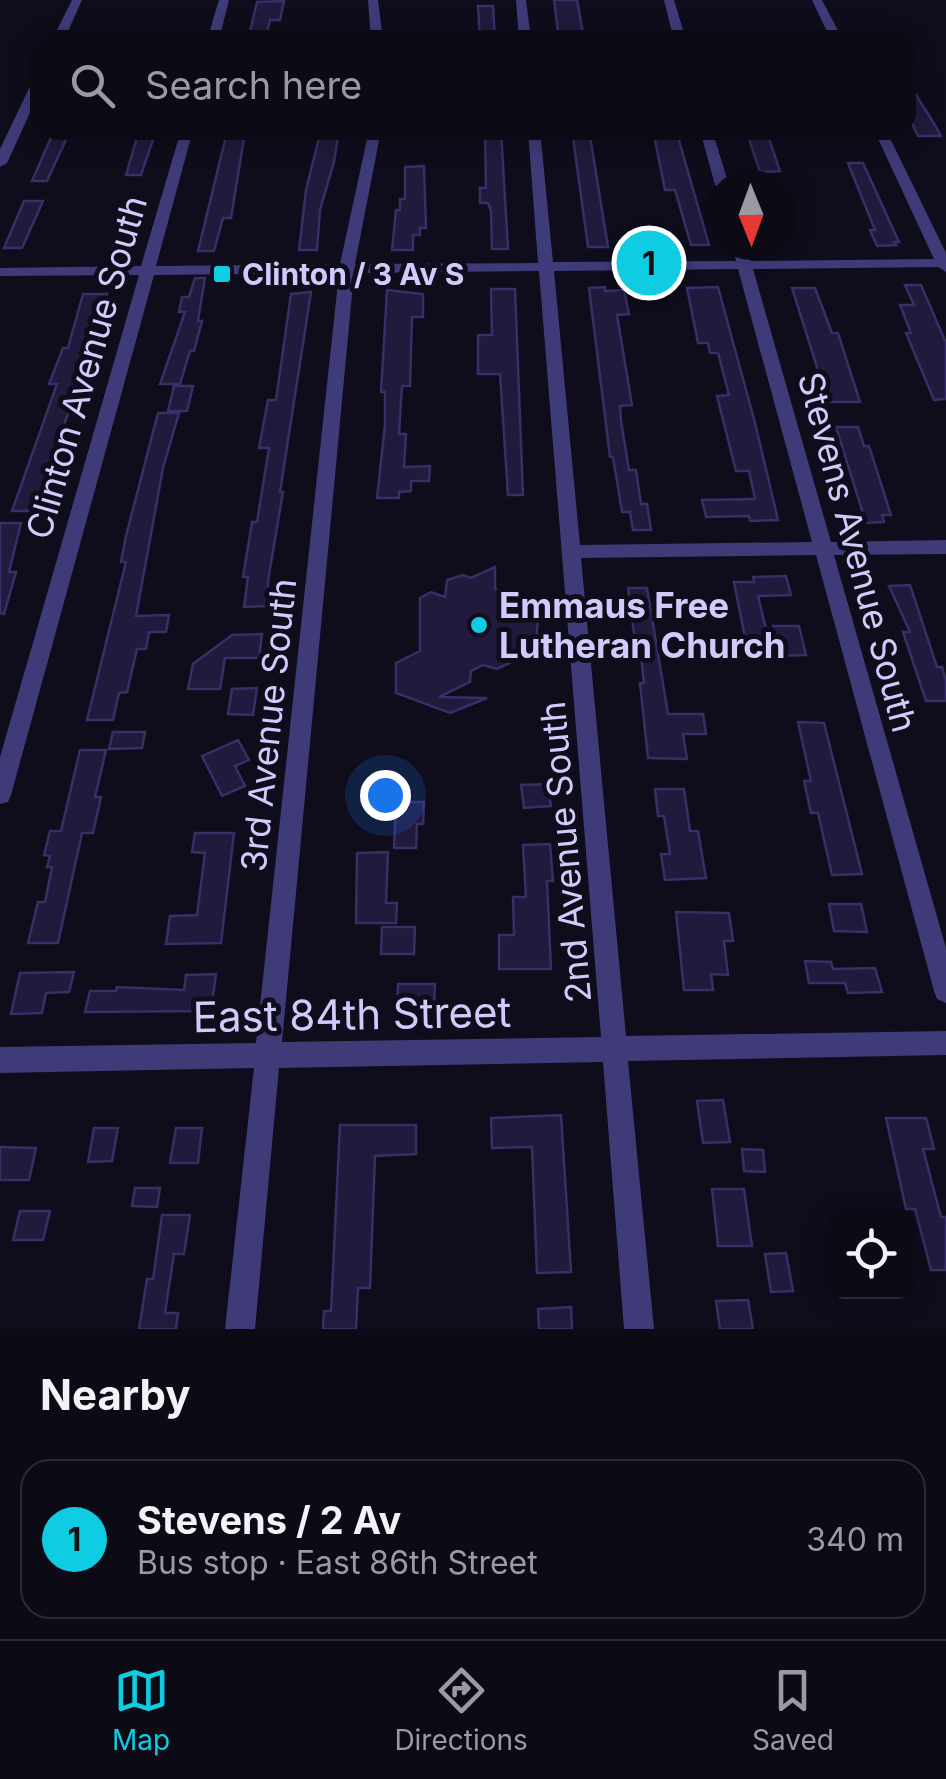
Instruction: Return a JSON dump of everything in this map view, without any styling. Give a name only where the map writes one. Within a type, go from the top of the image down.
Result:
[{"type":"street","points":[[63,30],[77,0]]},
{"type":"street","points":[[216,30],[224,0]]},
{"type":"street","points":[[373,0],[376,30]]},
{"type":"street","points":[[521,0],[524,30]]},
{"type":"street","points":[[669,0],[677,30]]},
{"type":"street","points":[[817,0],[831,30]]},
{"type":"street","points":[[0,163],[30,99]]},
{"type":"street","name":"Clinton Avenue South","points":[[0,795],[184,140]]},
{"type":"street","name":"3rd Avenue South","points":[[240,1329],[347,268],[355,209],[372,140]]},
{"type":"street","name":"2nd Avenue South","points":[[535,140],[640,1329]]},
{"type":"street","points":[[709,140],[718,170]]},
{"type":"street","points":[[796,257],[945,264],[885,140]]},
{"type":"street","points":[[0,272],[547,267],[706,257]]},
{"type":"street","name":"Stevens Avenue South","points":[[743,260],[946,991]]},
{"type":"street","points":[[572,552],[946,547]]},
{"type":"street","name":"East 84th Street","points":[[0,1060],[946,1043]]},
{"type":"building","points":[[554,0],[577,0],[582,30],[558,30]]},
{"type":"building","points":[[284,1],[280,20],[270,20],[268,30],[250,30],[257,2]]},
{"type":"building","points":[[478,6],[493,6],[494,30],[479,30]]},
{"type":"building","points":[[916,95],[941,136],[918,136],[916,132]]},
{"type":"building","points":[[50,140],[66,140],[47,181],[32,181]]},
{"type":"building","points":[[136,140],[153,140],[141,175],[126,175]]},
{"type":"building","points":[[225,140],[244,140],[231,218],[223,218],[214,251],[198,251]]},
{"type":"building","points":[[318,140],[337,140],[320,210],[317,250],[299,250],[306,190]]},
{"type":"building","points":[[485,140],[502,140],[508,249],[492,249],[491,211],[488,203],[480,203],[480,188],[486,188]]},
{"type":"building","points":[[573,140],[591,140],[608,247],[588,247]]},
{"type":"building","points":[[655,140],[679,140],[706,245],[691,245],[675,190],[665,190]]},
{"type":"building","points":[[749,140],[769,140],[780,170],[759,170]]},
{"type":"building","points":[[848,163],[863,163],[899,242],[894,242],[896,245],[877,246],[870,230],[875,230]]},
{"type":"building","points":[[424,166],[426,228],[420,228],[420,235],[413,235],[413,250],[392,250],[396,210],[400,210],[400,199],[405,199],[405,167]]},
{"type":"building","points":[[24,201],[43,201],[22,248],[4,248]]},
{"type":"building","points":[[195,278],[205,278],[198,321],[202,321],[194,351],[190,351],[180,384],[160,384],[185,312],[179,312],[182,297],[189,297]]},
{"type":"building","points":[[905,285],[921,285],[946,343],[946,399],[934,400],[906,333],[911,333],[900,305],[914,305]]},
{"type":"building","points":[[605,287],[605,291],[624,290],[629,314],[617,315],[632,405],[620,406],[621,421],[629,470],[636,470],[641,504],[647,504],[651,530],[633,530],[630,512],[622,512],[610,457],[589,288]]},
{"type":"building","points":[[718,287],[778,520],[706,517],[702,500],[755,499],[749,471],[736,471],[717,396],[729,395],[718,353],[710,353],[708,343],[698,343],[687,288]]},
{"type":"building","points":[[792,288],[815,288],[832,333],[838,333],[860,402],[828,402]]},
{"type":"building","points":[[491,289],[515,289],[523,495],[508,495],[500,374],[478,374],[478,335],[492,335]]},
{"type":"building","points":[[387,290],[423,294],[423,317],[412,317],[410,386],[402,386],[399,434],[406,434],[404,467],[430,466],[429,481],[411,481],[411,491],[399,492],[399,498],[377,498],[385,425],[385,392],[381,392]]},
{"type":"building","points":[[311,292],[280,492],[268,606],[244,607],[248,577],[243,577],[269,448],[259,448],[268,400],[276,400],[291,294]]},
{"type":"building","points":[[83,294],[107,294],[102,312],[96,312],[83,372],[33,511],[12,511],[57,384],[49,384],[63,348],[68,348]]},
{"type":"building","points":[[174,386],[193,386],[187,411],[168,411]]},
{"type":"building","points":[[158,413],[179,413],[163,468],[136,616],[169,615],[166,632],[149,632],[146,649],[137,649],[127,692],[119,693],[113,720],[87,720],[126,562],[121,562],[126,536]]},
{"type":"building","points":[[836,427],[858,427],[864,446],[869,446],[891,515],[882,515],[884,522],[866,523]]},
{"type":"building","points":[[0,523],[21,523],[9,572],[16,572],[4,614],[0,613]]},
{"type":"building","name":"Emmaus Free Lutheran Church","points":[[495,567],[495,589],[539,609],[535,651],[497,669],[483,665],[471,671],[470,682],[439,697],[487,698],[450,713],[396,693],[396,663],[420,651],[420,598],[431,592],[445,597],[447,580],[463,575],[471,578]]},
{"type":"building","points":[[786,576],[791,595],[758,596],[768,637],[745,638],[734,582]]},
{"type":"building","points":[[910,585],[937,667],[942,667],[946,701],[926,701],[903,632],[910,632],[889,586]]},
{"type":"building","points":[[628,588],[647,588],[668,714],[703,714],[706,734],[683,734],[687,759],[648,758],[641,656],[637,656]]},
{"type":"building","points":[[773,626],[799,626],[806,655],[779,656]]},
{"type":"building","points":[[262,634],[259,658],[225,658],[220,689],[188,689],[193,664],[232,635]]},
{"type":"building","points":[[257,688],[253,715],[228,714],[232,689]]},
{"type":"building","points":[[798,722],[824,723],[862,874],[832,875],[818,813],[811,813],[804,781],[811,781]]},
{"type":"building","points":[[113,732],[145,732],[142,748],[109,749]]},
{"type":"building","points":[[238,740],[249,760],[235,766],[245,786],[222,796],[202,756]]},
{"type":"building","points":[[80,750],[106,750],[95,797],[101,797],[93,833],[82,833],[58,943],[28,943],[38,902],[45,902],[52,867],[47,867],[50,856],[44,855],[50,831],[61,831]]},
{"type":"building","points":[[374,781],[397,781],[395,812],[372,812]]},
{"type":"building","points":[[548,784],[551,806],[524,808],[521,785]]},
{"type":"building","points":[[655,789],[684,789],[690,831],[698,831],[706,878],[665,880],[661,854],[670,854],[664,816],[658,816]]},
{"type":"building","points":[[396,802],[424,802],[423,824],[417,824],[416,848],[394,848]]},
{"type":"building","points":[[195,833],[234,833],[221,943],[166,944],[170,916],[197,915],[205,853],[192,852]]},
{"type":"building","points":[[550,844],[553,881],[547,881],[551,969],[499,969],[499,935],[514,935],[513,897],[526,897],[523,845]]},
{"type":"building","points":[[388,852],[386,903],[397,903],[396,923],[356,923],[357,853]]},
{"type":"building","points":[[829,904],[861,904],[867,932],[834,931]]},
{"type":"building","points":[[676,912],[729,913],[733,941],[724,941],[728,975],[711,974],[713,990],[684,990]]},
{"type":"building","points":[[382,927],[415,927],[414,954],[381,954]]},
{"type":"building","points":[[805,961],[831,962],[833,969],[875,968],[882,992],[848,993],[845,983],[809,983]]},
{"type":"building","points":[[74,972],[69,992],[46,993],[42,1013],[11,1014],[20,973]]},
{"type":"building","points":[[216,974],[211,1011],[85,1012],[90,991],[116,991],[117,987],[184,990],[186,975]]},
{"type":"building","points":[[398,984],[435,984],[434,1011],[397,1011]]},
{"type":"building","points":[[723,1100],[730,1142],[703,1143],[697,1101]]},
{"type":"building","points":[[561,1115],[571,1272],[537,1273],[532,1147],[492,1148],[491,1118]]},
{"type":"building","points":[[886,1118],[926,1118],[934,1149],[923,1149],[941,1217],[946,1217],[946,1270],[931,1270],[916,1209],[906,1209]]},
{"type":"building","points":[[340,1125],[416,1125],[416,1154],[375,1156],[370,1288],[358,1288],[356,1329],[323,1329],[324,1311],[331,1311]]},
{"type":"building","points":[[94,1128],[118,1128],[112,1161],[88,1162]]},
{"type":"building","points":[[176,1128],[202,1128],[198,1163],[170,1163]]},
{"type":"building","points":[[0,1147],[36,1148],[29,1180],[0,1180]]},
{"type":"building","points":[[742,1149],[763,1150],[765,1172],[744,1171]]},
{"type":"building","points":[[135,1188],[160,1188],[157,1207],[132,1206]]},
{"type":"building","points":[[712,1189],[744,1189],[752,1246],[718,1246]]},
{"type":"building","points":[[20,1211],[50,1211],[43,1240],[13,1240]]},
{"type":"building","points":[[162,1215],[190,1215],[184,1254],[174,1254],[165,1313],[178,1313],[176,1329],[139,1329],[147,1279],[153,1279]]},
{"type":"building","points":[[786,1253],[793,1291],[771,1292],[765,1254]]},
{"type":"building","points":[[748,1300],[753,1329],[720,1329],[716,1301]]},
{"type":"building","points":[[571,1307],[572,1329],[539,1329],[538,1309]]},
{"type":"place","name":"Stevens / 2 Av","points":[[649,263]]},
{"type":"place","name":"Clinton / 3 Av S","points":[[222,274]]},
{"type":"place","name":"Emmaus Free Lutheran Church","points":[[479,625]]}]
